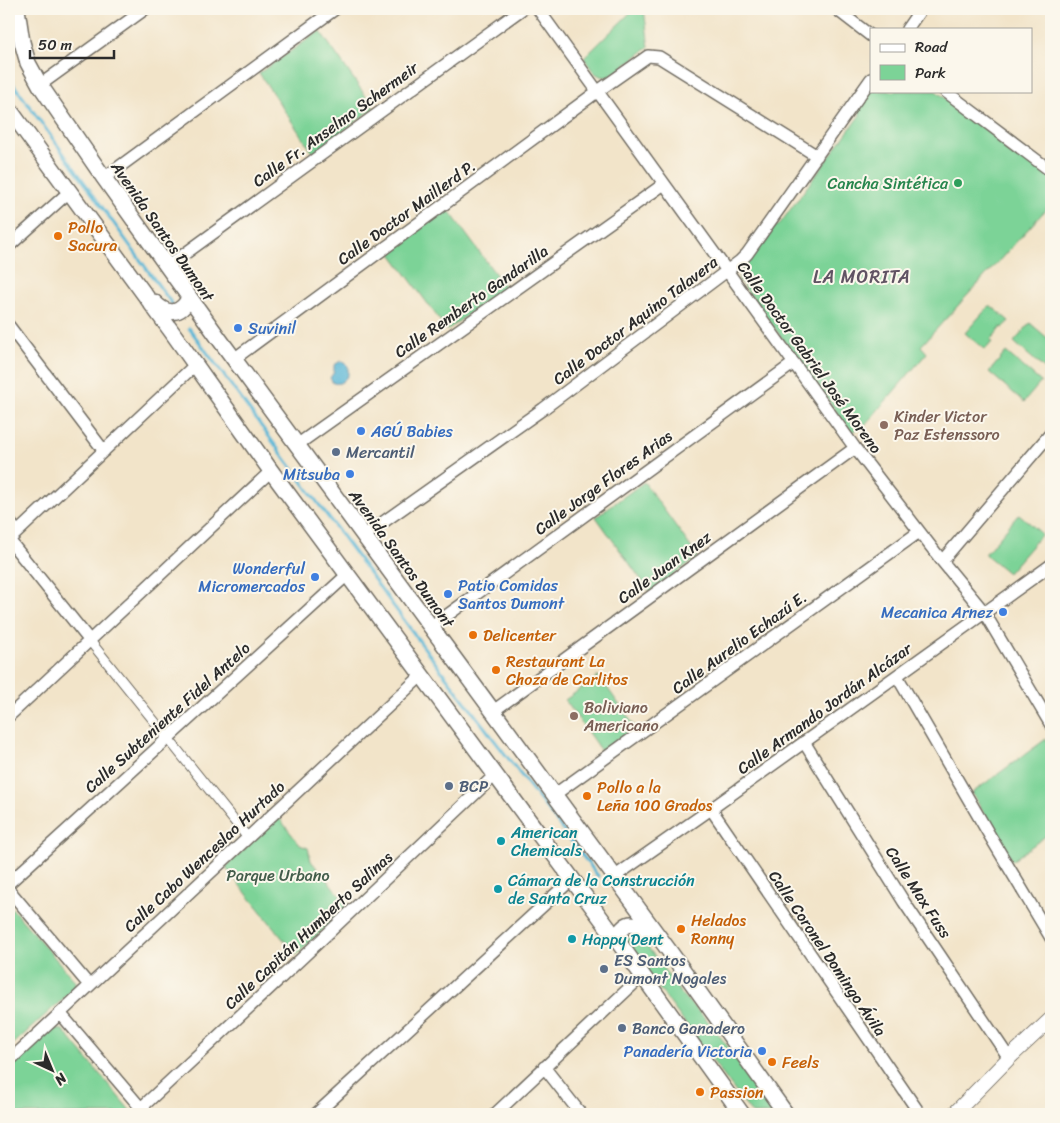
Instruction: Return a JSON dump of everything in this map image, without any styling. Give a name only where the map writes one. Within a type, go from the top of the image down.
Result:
[{"type":"main road","name":"Avenida Santos Dumont","points":[[17,9],[18,24],[26,56],[40,85],[104,178],[189,298],[365,535],[786,1114]]},
{"type":"main road","points":[[9,109],[271,471],[496,774],[742,1114]]},
{"type":"main road","points":[[139,287],[159,308],[166,311],[180,310],[186,305],[189,298]]},
{"type":"main road","points":[[172,332],[178,320],[190,317],[220,340]]},
{"type":"main road","points":[[584,895],[617,921],[626,917],[634,904]]},
{"type":"main road","points":[[616,939],[623,927],[632,923],[670,952]]},
{"type":"street","points":[[40,85],[145,9]]},
{"type":"street","points":[[104,178],[335,9]]},
{"type":"street","name":"Calle Fr. Anselmo Schermeir","points":[[168,266],[522,9]]},
{"type":"street","name":"Calle Doctor Gabriel José Moreno","points":[[538,9],[855,448],[919,532],[984,612],[1051,726]]},
{"type":"street","points":[[836,9],[870,35]]},
{"type":"street","points":[[908,28],[921,9]]},
{"type":"street","name":"Calle Doctor Maillerd P.","points":[[234,359],[648,56],[659,57],[817,156]]},
{"type":"street","name":"Calle Doctor Aquino Talavera","points":[[365,535],[544,409],[728,271],[747,254],[870,80]]},
{"type":"street","points":[[946,92],[1051,171]]},
{"type":"street","name":"Calle Remberto Gandarilla","points":[[297,445],[664,184]]},
{"type":"street","points":[[9,246],[69,192]]},
{"type":"street","points":[[9,326],[104,451]]},
{"type":"street","name":"Calle Jorge Flores Arias","points":[[431,627],[794,363]]},
{"type":"street","points":[[12,538],[195,365]]},
{"type":"street","points":[[942,561],[1051,433]]},
{"type":"street","name":"Calle Juan Knez","points":[[492,712],[855,448]]},
{"type":"street","points":[[9,716],[271,471]]},
{"type":"street","points":[[9,521],[12,538],[90,641],[248,838]]},
{"type":"street","name":"Calle Aurelio Echazú E.","points":[[554,795],[919,532]]},
{"type":"street","name":"Calle Armando Jordán Alcázar","points":[[614,876],[711,809],[1051,565]]},
{"type":"street","name":"Calle Subteniente Fidel Antelo","points":[[9,883],[347,575]]},
{"type":"street","name":"Calle Cabo Wenceslao Hurtado","points":[[9,1060],[422,675]]},
{"type":"street","points":[[896,676],[1051,938]]},
{"type":"street","name":"Calle Max Fuss","points":[[804,742],[904,902],[1009,1058]]},
{"type":"street","name":"Calle Capitán Humberto Salinas","points":[[144,1111],[496,774]]},
{"type":"street","name":"Calle Coronel Domingo Ávila","points":[[711,809],[920,1114]]},
{"type":"street","points":[[316,1114],[572,879]]},
{"type":"street","points":[[9,890],[89,985]]},
{"type":"street","points":[[495,1114],[642,976]]},
{"type":"street","points":[[60,1013],[144,1111]]},
{"type":"street","points":[[954,1114],[1009,1058],[1051,1019]]},
{"type":"street","points":[[544,1067],[581,1114]]},
{"type":"green space","points":[[634,9],[644,9],[649,47],[610,77],[600,76],[584,58]]},
{"type":"green space","points":[[320,31],[374,108],[313,153],[259,73]]},
{"type":"green space","points":[[870,84],[870,92],[937,92],[1051,179],[1051,204],[921,346],[927,353],[865,425],[851,432],[739,280],[740,268],[768,229],[779,225],[860,115],[858,101]]},
{"type":"green space","points":[[447,208],[505,287],[447,330],[389,251]]},
{"type":"green space","points":[[990,305],[1009,321],[1003,328],[1001,327],[985,350],[965,333]]},
{"type":"green space","points":[[1030,323],[1051,341],[1051,370],[1049,373],[1014,342]]},
{"type":"green space","points":[[1006,352],[1041,382],[1024,402],[989,372]]},
{"type":"green space","points":[[644,482],[698,557],[650,592],[596,517]]},
{"type":"green space","points":[[1019,514],[1042,534],[1008,573],[985,554]]},
{"type":"green space","points":[[599,676],[635,727],[601,751],[565,700]]},
{"type":"green space","points":[[1046,739],[1051,748],[1051,832],[1012,861],[972,793]]},
{"type":"green space","name":"Parque Urbano","points":[[279,818],[300,845],[308,848],[311,861],[349,906],[296,955],[225,867]]},
{"type":"green space","points":[[9,905],[75,981],[75,988],[9,1048]]},
{"type":"green space","points":[[632,933],[640,936],[682,995],[710,1023],[778,1114],[752,1114],[630,949],[626,942]]},
{"type":"green space","points":[[52,1029],[63,1030],[133,1114],[9,1114],[9,1068]]},
{"type":"water","points":[[341,361],[348,366],[348,375],[342,382],[333,383],[330,378],[334,372],[334,365]]},
{"type":"waterway","points":[[9,78],[172,304]]},
{"type":"waterway","points":[[189,328],[437,665],[598,876]]},
{"type":"place","name":"Cancha Sintética","points":[[958,183]]},
{"type":"place","name":"Pollo Sacura","points":[[58,236]]},
{"type":"place","name":"Suvinil","points":[[238,328]]},
{"type":"place","name":"Kinder Victor Paz Estenssoro","points":[[884,425]]},
{"type":"place","name":"AGÚ Babies","points":[[361,431]]},
{"type":"place","name":"Mercantil","points":[[336,452]]},
{"type":"place","name":"Mitsuba","points":[[350,474]]},
{"type":"place","name":"Wonderful Micromercados","points":[[315,577]]},
{"type":"place","name":"Patio Comidas Santos Dumont","points":[[448,594]]},
{"type":"place","name":"Mecanica Arnez","points":[[1003,612]]},
{"type":"place","name":"Delicenter","points":[[473,635]]},
{"type":"place","name":"Restaurant La Choza de Carlitos","points":[[496,670]]},
{"type":"place","name":"Boliviano Americano","points":[[574,716]]},
{"type":"place","name":"BCP","points":[[449,786]]},
{"type":"place","name":"Pollo a la Leña 100 Grados","points":[[587,796]]},
{"type":"place","name":"American Chemicals","points":[[501,841]]},
{"type":"place","name":"Cámara de la Construcción de Santa Cruz","points":[[498,889]]},
{"type":"place","name":"Helados Ronny","points":[[681,929]]},
{"type":"place","name":"Happy Dent","points":[[572,939]]},
{"type":"place","name":"ES Santos Dumont Nogales","points":[[604,969]]},
{"type":"place","name":"Banco Ganadero","points":[[622,1028]]},
{"type":"place","name":"Panadería Victoria","points":[[762,1051]]},
{"type":"place","name":"Feels","points":[[772,1062]]},
{"type":"place","name":"Passion","points":[[700,1092]]},
{"type":"district","name":"LA MORITA","points":[[862,277]]}]
